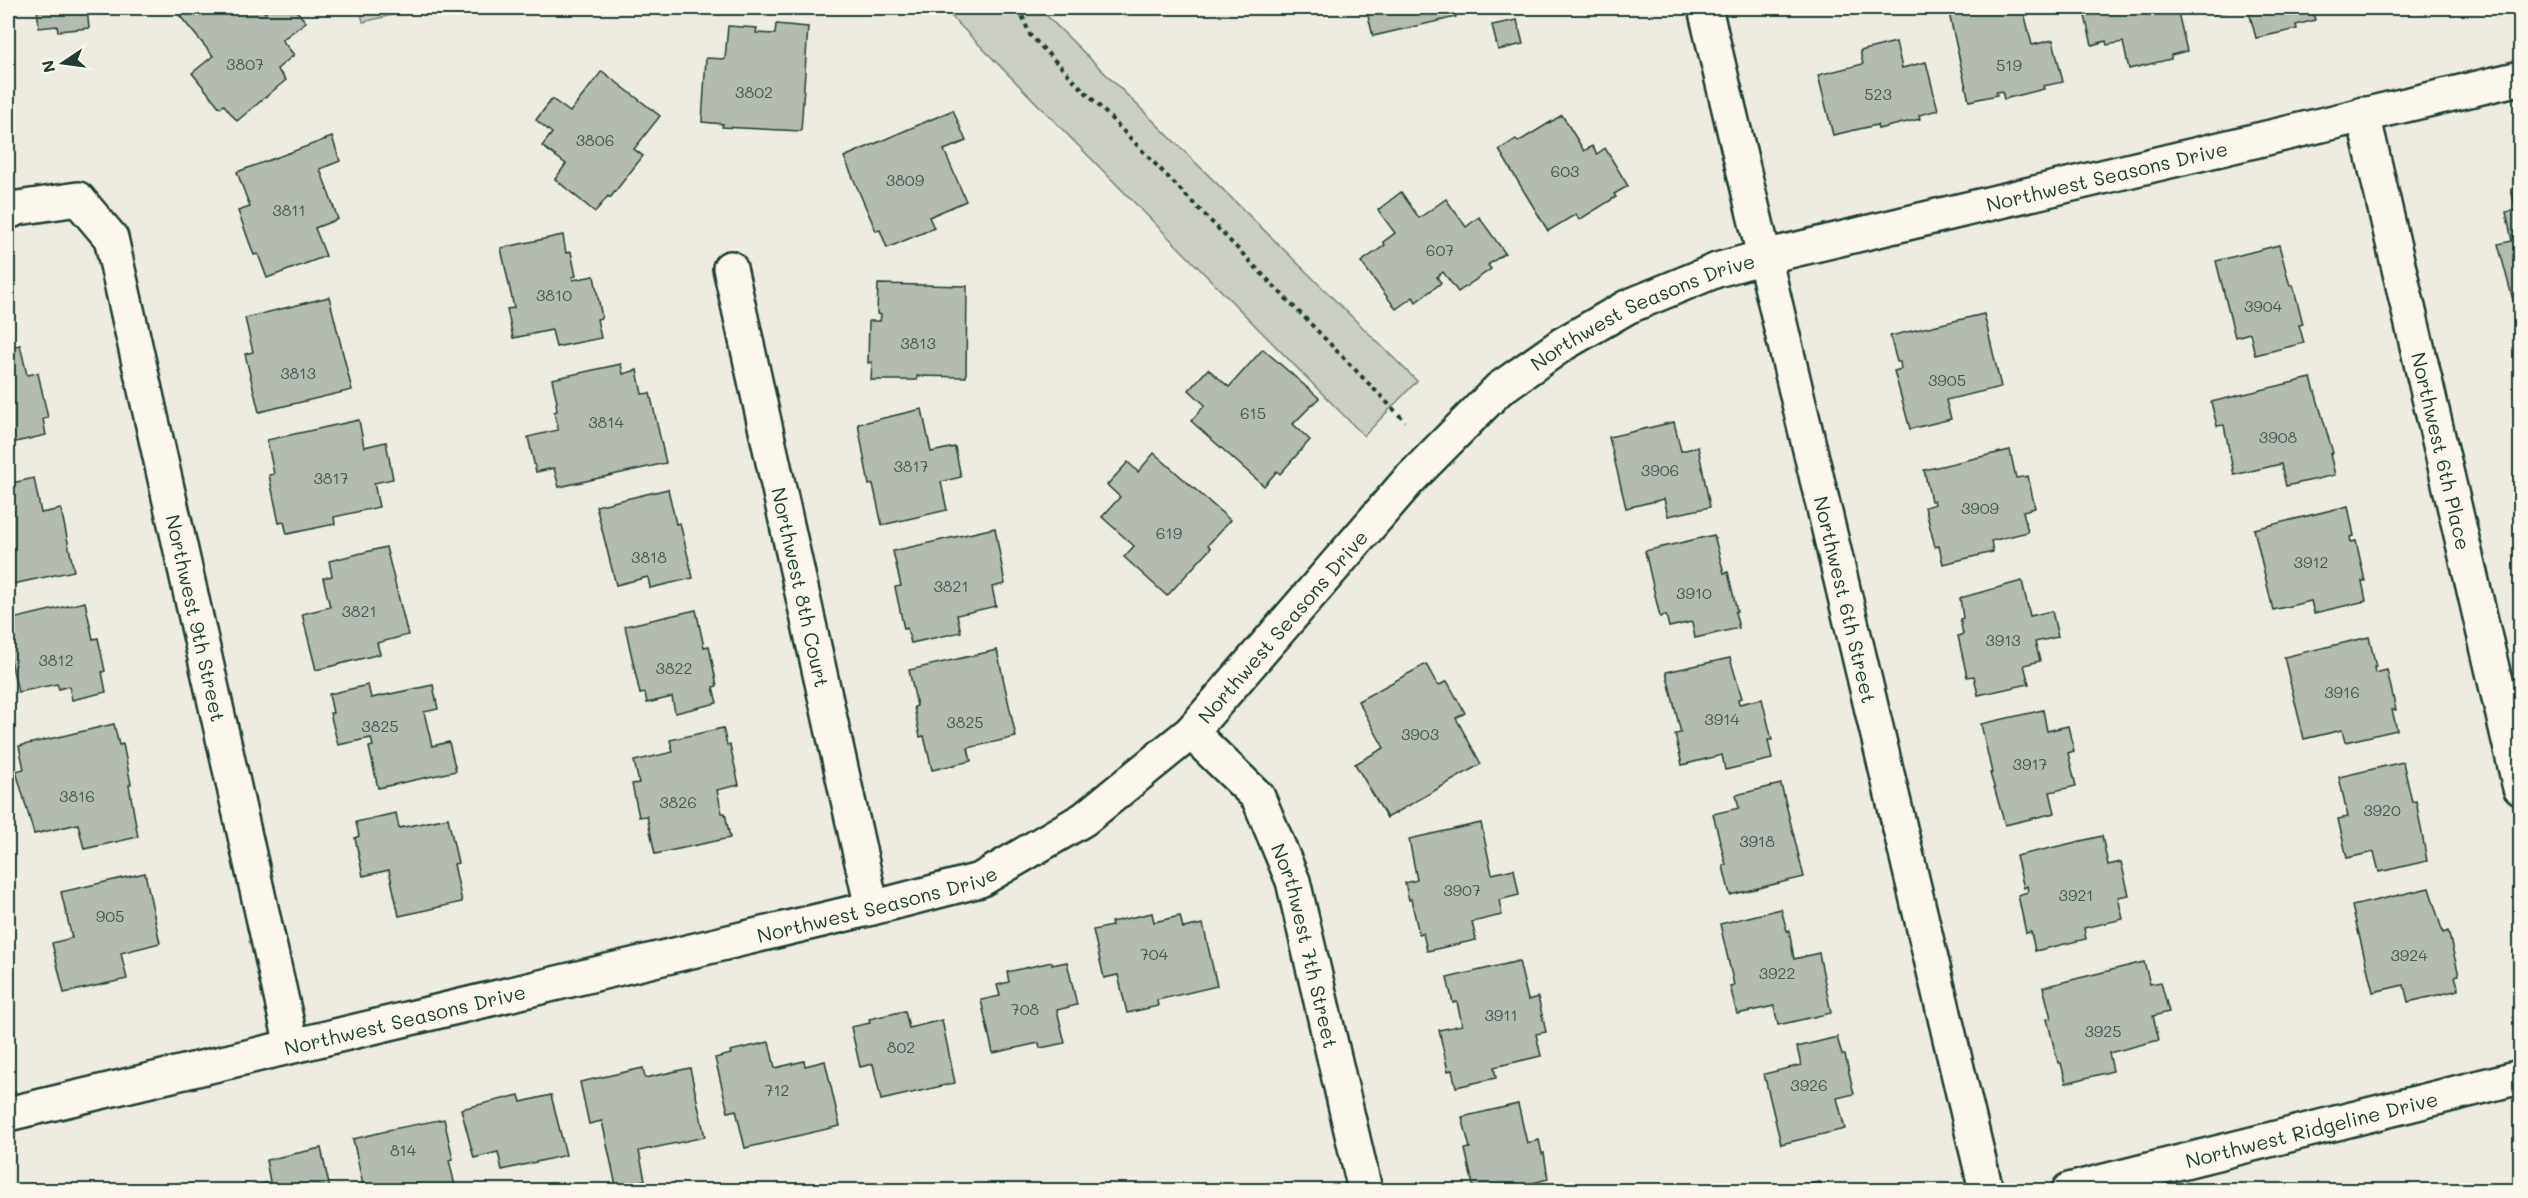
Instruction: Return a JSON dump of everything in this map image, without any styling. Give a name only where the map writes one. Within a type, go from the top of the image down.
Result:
[{"type":"street","name":"Northwest 6th Street","points":[[1705,8],[1986,1191]]},
{"type":"street","name":"Northwest Seasons Drive","points":[[8,1114],[872,908],[980,880],[1084,819],[1191,732],[1409,480],[1499,389],[1563,344],[1627,307],[1717,270],[1764,257],[2520,78]]},
{"type":"street","name":"Northwest 6th Place","points":[[2363,114],[2520,788]]},
{"type":"street","name":"Northwest 9th Street","points":[[8,212],[18,208],[78,199],[111,238],[292,1046]]},
{"type":"street","name":"Northwest 8th Court","points":[[730,268],[872,908]]},
{"type":"street","name":"Northwest 7th Street","points":[[1191,732],[1258,797],[1293,881],[1365,1191]]},
{"type":"street","name":"Northwest Ridgeline Drive","points":[[2069,1191],[2520,1077]]},
{"type":"path","points":[[1019,8],[1030,34],[1404,421]]},
{"type":"shaded area","points":[[360,8],[421,8],[363,22]]},
{"type":"shaded area","points":[[943,8],[1045,8],[1047,16],[1417,381],[1364,436]]},
{"type":"building","points":[[37,8],[87,8],[89,28],[58,31],[57,26],[39,28]]},
{"type":"building","points":[[190,8],[261,8],[265,13],[271,8],[294,8],[306,22],[282,40],[294,55],[277,69],[286,80],[237,121],[224,105],[220,108],[192,73],[213,56],[180,16]]},
{"type":"building","points":[[1366,8],[1454,8],[1456,17],[1373,36]]},
{"type":"building","points":[[2023,8],[2032,45],[2053,40],[2063,82],[2004,99],[2002,91],[1996,92],[1997,95],[1969,101],[1948,9]]},
{"type":"building","points":[[2083,8],[2177,8],[2187,51],[2171,55],[2171,59],[2129,69],[2123,42],[2107,45],[2106,41],[2092,45]]},
{"type":"building","points":[[2213,8],[2244,8],[2215,14]]},
{"type":"building","points":[[2248,8],[2312,8],[2315,20],[2296,25],[2297,29],[2256,38]]},
{"type":"building","points":[[1517,20],[1523,44],[1498,50],[1492,25]]},
{"type":"building","points":[[776,24],[808,27],[801,131],[722,127],[723,124],[702,122],[706,58],[725,59],[728,26],[757,28],[756,33],[775,34]]},
{"type":"building","points":[[1896,42],[1902,68],[1926,62],[1938,110],[1919,115],[1920,119],[1878,129],[1877,125],[1833,135],[1818,75],[1863,64],[1860,51]]},
{"type":"building","points":[[602,71],[660,116],[634,149],[643,156],[610,198],[608,196],[595,212],[555,179],[566,164],[542,146],[552,133],[536,120],[552,99],[570,112]]},
{"type":"building","points":[[953,110],[966,141],[944,150],[966,201],[929,217],[934,228],[887,248],[880,230],[876,231],[844,157]]},
{"type":"building","points":[[1562,115],[1584,151],[1592,146],[1597,154],[1605,148],[1628,186],[1614,194],[1616,197],[1579,220],[1576,214],[1548,231],[1499,150],[1516,139],[1518,142]]},
{"type":"building","points":[[332,137],[340,161],[320,169],[338,219],[315,228],[326,256],[267,278],[258,254],[254,255],[238,211],[250,207],[237,172]]},
{"type":"building","points":[[2520,187],[2520,298],[2513,300],[2498,244],[2512,241],[2506,212],[2516,210],[2511,189]]},
{"type":"building","points":[[1401,192],[1419,218],[1446,199],[1466,227],[1479,217],[1505,253],[1488,265],[1491,269],[1458,292],[1443,272],[1437,277],[1441,283],[1416,302],[1413,297],[1396,309],[1361,262],[1385,245],[1383,242],[1395,233],[1378,210]]},
{"type":"building","points":[[563,235],[566,253],[571,252],[576,276],[572,277],[573,280],[594,276],[602,318],[597,319],[601,338],[556,347],[552,330],[513,338],[507,309],[514,308],[501,248]]},
{"type":"building","points":[[2279,245],[2303,324],[2299,325],[2304,343],[2255,355],[2250,333],[2235,337],[2216,261]]},
{"type":"building","points":[[878,284],[967,286],[966,377],[917,376],[917,380],[871,380],[872,362],[868,363],[869,321],[880,321],[881,315],[877,314]]},
{"type":"building","points":[[329,297],[352,390],[259,412],[245,354],[253,352],[245,318]]},
{"type":"building","points":[[1984,314],[2001,387],[1946,400],[1951,419],[1910,429],[1894,371],[1901,369],[1900,362],[1897,362],[1890,336]]},
{"type":"building","points":[[20,345],[27,375],[38,373],[48,418],[43,419],[46,435],[11,443],[8,428],[8,348]]},
{"type":"building","points":[[1263,349],[1319,398],[1293,424],[1310,440],[1280,474],[1277,471],[1264,486],[1191,421],[1205,405],[1189,390],[1208,369],[1229,387]]},
{"type":"building","points":[[621,364],[623,374],[637,370],[642,394],[650,393],[666,463],[559,487],[554,468],[536,472],[528,437],[558,430],[554,412],[557,411],[557,402],[552,379]]},
{"type":"building","points":[[2311,378],[2333,453],[2330,454],[2335,475],[2286,486],[2281,464],[2234,475],[2224,425],[2217,426],[2211,402]]},
{"type":"building","points":[[922,409],[931,452],[955,447],[961,477],[941,482],[947,510],[882,525],[873,484],[869,485],[858,424]]},
{"type":"building","points":[[359,420],[364,447],[386,442],[393,479],[374,483],[379,507],[334,517],[335,524],[287,534],[284,522],[279,523],[269,475],[274,474],[267,440]]},
{"type":"building","points":[[1674,422],[1681,451],[1698,447],[1710,507],[1668,516],[1664,499],[1626,508],[1609,437]]},
{"type":"building","points":[[2010,450],[2016,478],[2028,476],[2035,508],[2023,511],[2028,532],[1991,541],[1993,552],[1943,564],[1939,546],[1935,547],[1925,507],[1935,504],[1931,501],[1924,470]]},
{"type":"building","points":[[1154,453],[1230,520],[1208,545],[1211,548],[1167,596],[1124,557],[1134,546],[1102,517],[1120,497],[1107,485],[1128,462],[1138,472]]},
{"type":"building","points":[[34,478],[41,513],[61,509],[74,571],[8,585],[8,484]]},
{"type":"building","points":[[668,489],[676,524],[680,523],[693,578],[650,588],[648,577],[616,585],[596,506]]},
{"type":"building","points":[[2348,506],[2354,536],[2350,537],[2351,542],[2356,541],[2365,581],[2362,581],[2366,601],[2314,613],[2311,601],[2273,610],[2254,529]]},
{"type":"building","points":[[995,528],[1005,584],[992,587],[996,606],[957,615],[961,632],[911,643],[907,628],[904,629],[895,587],[901,586],[893,551]]},
{"type":"building","points":[[1714,535],[1724,573],[1728,572],[1739,628],[1695,638],[1692,622],[1669,627],[1666,615],[1660,617],[1645,551]]},
{"type":"building","points":[[386,547],[408,635],[377,643],[380,654],[316,670],[302,614],[330,607],[323,578],[332,576],[329,561]]},
{"type":"building","points":[[2022,581],[2030,616],[2052,611],[2058,637],[2035,642],[2040,661],[2024,665],[2029,684],[1978,695],[1974,676],[1967,677],[1958,636],[1963,634],[1960,598]]},
{"type":"building","points":[[85,602],[93,639],[98,638],[105,671],[102,672],[106,692],[72,700],[69,686],[59,689],[57,684],[18,692],[8,648],[8,620]]},
{"type":"building","points":[[696,610],[704,647],[709,646],[717,686],[713,687],[717,703],[675,713],[672,697],[647,703],[645,693],[640,694],[625,626]]},
{"type":"building","points":[[2369,637],[2376,667],[2374,667],[2375,673],[2387,670],[2396,710],[2392,710],[2397,730],[2345,742],[2342,730],[2304,739],[2284,657]]},
{"type":"building","points":[[997,650],[1016,737],[968,748],[971,761],[932,770],[924,736],[920,737],[914,707],[917,706],[909,670]]},
{"type":"building","points":[[1730,658],[1742,698],[1738,699],[1739,704],[1762,699],[1772,740],[1768,740],[1772,759],[1725,770],[1722,755],[1682,765],[1675,734],[1681,733],[1666,672]]},
{"type":"building","points":[[1426,664],[1438,686],[1447,681],[1465,713],[1456,718],[1481,764],[1387,818],[1355,764],[1384,748],[1358,701]]},
{"type":"building","points":[[368,685],[371,698],[433,685],[438,709],[424,712],[432,746],[449,742],[456,771],[378,788],[369,747],[373,746],[371,738],[338,745],[330,713],[333,713],[329,694]]},
{"type":"building","points":[[2043,710],[2047,731],[2068,726],[2074,751],[2068,753],[2076,786],[2050,792],[2055,813],[2005,825],[1990,773],[1992,773],[1981,724]]},
{"type":"building","points":[[114,724],[119,745],[123,744],[138,837],[84,849],[78,824],[34,834],[16,771],[24,769],[19,746]]},
{"type":"building","points":[[723,728],[727,745],[730,745],[739,785],[717,790],[730,838],[655,854],[647,816],[639,817],[632,784],[639,783],[634,761],[673,752],[670,740]]},
{"type":"building","points":[[2403,762],[2412,802],[2416,801],[2427,861],[2379,872],[2374,852],[2347,858],[2338,819],[2348,817],[2339,777]]},
{"type":"building","points":[[1781,784],[1804,877],[1730,895],[1723,866],[1726,865],[1713,814],[1739,808],[1736,795]]},
{"type":"building","points":[[396,813],[399,828],[448,818],[458,863],[454,864],[462,902],[399,916],[389,870],[363,876],[355,838],[359,836],[356,822]]},
{"type":"building","points":[[1481,823],[1492,874],[1514,869],[1519,895],[1499,900],[1502,915],[1472,922],[1476,940],[1427,951],[1423,933],[1419,934],[1405,883],[1417,880],[1409,839]]},
{"type":"building","points":[[2102,836],[2108,865],[2121,862],[2129,895],[2118,897],[2123,919],[2084,928],[2086,939],[2035,951],[2031,932],[2026,933],[2018,895],[2028,892],[2027,886],[2024,888],[2016,856]]},
{"type":"building","points":[[145,873],[160,943],[121,953],[127,979],[64,993],[52,943],[72,938],[61,892]]},
{"type":"building","points":[[2429,888],[2443,933],[2448,931],[2459,975],[2455,976],[2459,990],[2408,1002],[2404,985],[2373,992],[2352,906]]},
{"type":"building","points":[[1781,909],[1787,931],[1789,930],[1794,959],[1819,953],[1831,1013],[1778,1025],[1774,1006],[1737,1014],[1730,986],[1734,985],[1720,924]]},
{"type":"building","points":[[1152,913],[1154,922],[1180,916],[1183,928],[1203,924],[1217,986],[1157,1000],[1158,1006],[1127,1013],[1118,975],[1104,978],[1093,930],[1112,926],[1111,922]]},
{"type":"building","points":[[1519,961],[1528,1000],[1538,997],[1546,1032],[1536,1034],[1541,1056],[1494,1067],[1496,1078],[1456,1087],[1452,1070],[1448,1071],[1439,1030],[1462,1025],[1457,1002],[1453,1003],[1447,978]]},
{"type":"building","points":[[1052,962],[1052,965],[1067,962],[1077,1005],[1057,1010],[1065,1043],[1040,1048],[1039,1043],[993,1053],[981,1000],[1000,996],[997,985],[1009,982],[1007,972]]},
{"type":"building","points":[[2144,962],[2150,984],[2161,982],[2169,1012],[2153,1016],[2159,1040],[2109,1053],[2113,1071],[2066,1083],[2061,1063],[2058,1063],[2047,1019],[2051,1018],[2043,987]]},
{"type":"building","points":[[905,1011],[909,1028],[942,1020],[955,1083],[881,1100],[873,1064],[860,1067],[851,1027],[870,1023],[869,1019]]},
{"type":"building","points":[[1837,1037],[1842,1055],[1845,1055],[1854,1094],[1837,1098],[1845,1129],[1781,1144],[1764,1074],[1801,1065],[1797,1047]]},
{"type":"building","points":[[769,1042],[775,1068],[804,1061],[805,1066],[825,1061],[840,1126],[745,1148],[736,1110],[728,1112],[715,1058],[731,1054],[730,1051]]},
{"type":"building","points":[[643,1068],[645,1078],[690,1068],[705,1137],[639,1151],[645,1180],[616,1186],[602,1121],[589,1124],[580,1082]]},
{"type":"building","points":[[519,1095],[521,1102],[551,1095],[566,1155],[502,1170],[498,1152],[474,1158],[461,1109]]},
{"type":"building","points":[[1518,1104],[1527,1143],[1539,1140],[1542,1154],[1544,1153],[1548,1179],[1525,1185],[1526,1190],[1474,1190],[1465,1149],[1470,1148],[1462,1117]]},
{"type":"building","points":[[444,1119],[453,1159],[449,1160],[456,1190],[364,1190],[353,1139]]},
{"type":"building","points":[[321,1148],[330,1189],[233,1190],[270,1182],[266,1160]]},
{"type":"building","points":[[1820,1182],[1822,1190],[1783,1190]]},
{"type":"building","points":[[179,1183],[180,1190],[147,1190]]}]
